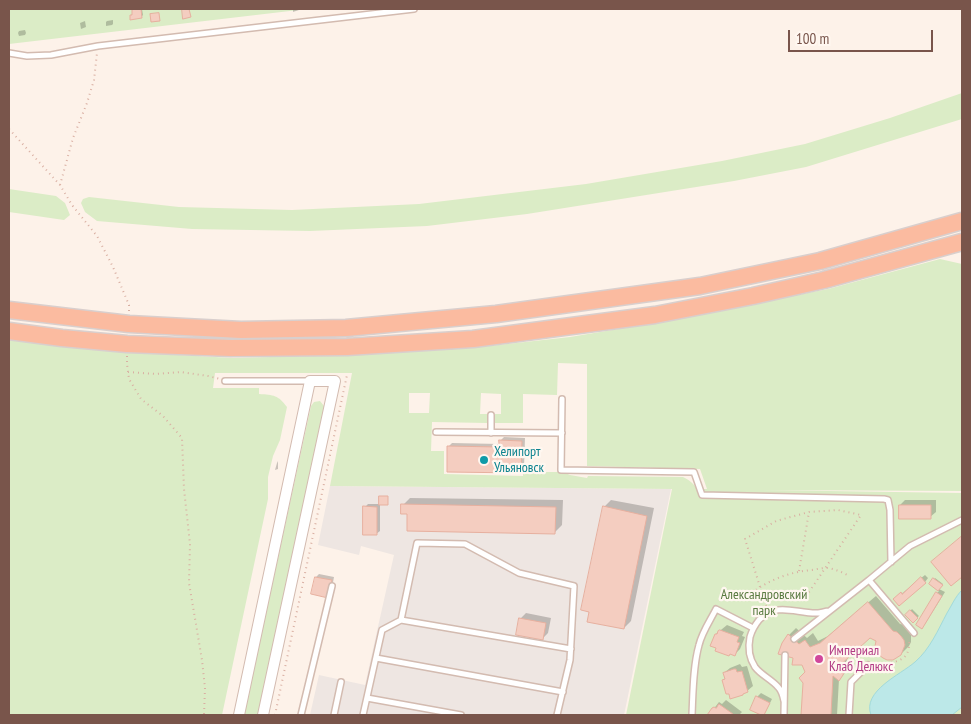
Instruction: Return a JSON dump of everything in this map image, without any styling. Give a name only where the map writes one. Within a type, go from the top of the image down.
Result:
[{"type":"highway","points":[[9,310],[129,324],[241,330],[346,328],[496,314],[700,286],[820,261],[962,221]]},
{"type":"highway","points":[[9,331],[127,344],[231,348],[313,348],[473,339],[655,315],[753,296],[824,280],[961,243]]},
{"type":"street","points":[[239,715],[310,381],[335,381],[263,715]]},
{"type":"lane","points":[[9,54],[27,56],[51,55],[98,46],[414,9]]},
{"type":"lane","points":[[225,381],[310,381]]},
{"type":"lane","points":[[562,399],[561,470],[694,472],[702,495],[878,498],[888,500],[890,510],[890,562]]},
{"type":"lane","points":[[491,415],[491,432]]},
{"type":"lane","points":[[436,432],[562,433]]},
{"type":"lane","points":[[794,639],[910,546],[962,520]]},
{"type":"lane","points":[[401,620],[417,543],[465,544],[519,573],[574,586],[570,660],[557,715]]},
{"type":"lane","points":[[869,580],[914,633]]},
{"type":"lane","points":[[302,715],[332,586]]},
{"type":"lane","points":[[692,715],[698,647],[716,609],[753,628]]},
{"type":"lane","points":[[784,701],[778,687],[763,675],[752,661],[749,653],[749,643],[753,628],[762,618],[775,610],[790,609],[819,613],[832,610]]},
{"type":"lane","points":[[363,715],[382,630],[401,620],[571,650]]},
{"type":"lane","points":[[784,715],[785,656]]},
{"type":"lane","points":[[376,658],[563,692]]},
{"type":"lane","points":[[849,715],[851,682],[868,665]]},
{"type":"lane","points":[[334,715],[342,682]]},
{"type":"lane","points":[[367,698],[461,715]]},
{"type":"path","points":[[60,185],[72,138],[87,103],[94,80],[98,46]]},
{"type":"path","points":[[9,128],[60,185],[72,205],[97,236],[129,305],[129,324]]},
{"type":"path","points":[[127,344],[126,364],[129,379],[141,398],[163,416],[182,438],[184,489],[190,544],[190,583],[205,688],[204,715]]},
{"type":"path","points":[[128,372],[156,374],[181,372],[225,381]]},
{"type":"path","points":[[276,715],[347,375]]},
{"type":"path","points":[[766,606],[745,539],[776,521],[809,512],[838,510],[861,515],[803,601]]},
{"type":"path","points":[[799,571],[809,512]]},
{"type":"path","points":[[748,596],[776,578],[799,571],[826,568],[838,570],[849,576]]},
{"type":"path","points":[[868,665],[899,662],[908,653],[910,645]]},
{"type":"shaded area","points":[[330,486],[671,489],[624,715],[310,715],[319,675],[365,685],[394,555],[361,546],[359,555],[318,545]]},
{"type":"green space","points":[[9,9],[307,9],[9,44]]},
{"type":"green space","points":[[962,93],[962,119],[806,167],[734,181],[527,214],[427,226],[310,231],[192,229],[97,221],[85,212],[81,203],[83,199],[89,197],[179,207],[292,210],[419,204],[586,184],[722,161],[805,144],[890,118]]},
{"type":"green space","points":[[9,189],[56,196],[65,203],[70,215],[64,220],[9,212]]},
{"type":"green space","name":"Александровский парк","points":[[940,259],[962,264],[962,491],[761,490],[962,493],[962,715],[626,715],[672,489],[330,486],[352,373],[215,373],[213,388],[259,388],[259,394],[275,396],[287,407],[280,440],[273,456],[268,477],[268,499],[222,715],[9,715],[9,338],[123,352],[233,358],[344,355],[471,348],[570,337],[828,289]],"holes":[[[558,363],[587,364],[587,466],[700,469],[707,489],[698,489],[683,477],[588,476],[587,478],[563,472],[523,472],[523,476],[444,474],[444,451],[431,451],[432,422],[487,423],[487,414],[480,414],[481,393],[501,394],[501,414],[495,414],[495,423],[523,423],[523,394],[557,395]],[[409,393],[430,393],[429,413],[409,413]]]},
{"type":"green space","points":[[320,401],[325,408],[258,715],[244,715],[311,406],[314,402]]},
{"type":"water","points":[[962,590],[962,707],[952,715],[871,715],[870,706],[872,698],[877,691],[915,662],[925,651],[957,595]]},
{"type":"building","points":[[141,9],[142,18],[130,20],[132,10]]},
{"type":"building","points":[[182,9],[189,9],[191,17],[183,19]]},
{"type":"building","points":[[159,13],[160,21],[151,22],[150,14]]},
{"type":"building","name":"Хелипорт Ульяновск","points":[[499,440],[522,441],[521,473],[447,472],[447,446],[499,447]]},
{"type":"building","points":[[379,496],[388,496],[388,505],[379,505]]},
{"type":"building","points":[[401,504],[556,507],[555,534],[407,531],[407,514],[401,514]]},
{"type":"building","points":[[899,505],[931,505],[931,519],[899,519]]},
{"type":"building","points":[[363,506],[377,507],[377,535],[363,535]]},
{"type":"building","points":[[603,506],[647,516],[624,629],[587,622],[589,612],[581,610]]},
{"type":"building","points":[[962,536],[962,577],[951,586],[931,562]]},
{"type":"building","points":[[315,577],[332,580],[328,598],[311,594]]},
{"type":"building","points":[[921,577],[926,583],[899,606],[893,599],[901,592],[902,594]]},
{"type":"building","points":[[933,578],[943,585],[938,591],[929,584]]},
{"type":"building","points":[[936,592],[942,596],[922,629],[916,625]]},
{"type":"building","name":"Империал Клаб Делюкс","points":[[868,602],[893,631],[897,632],[904,640],[905,645],[901,655],[893,660],[883,658],[876,651],[876,641],[870,638],[838,667],[845,668],[839,681],[833,676],[831,715],[801,715],[803,683],[799,678],[805,672],[802,665],[792,665],[793,658],[778,654],[782,643],[788,634],[799,644],[805,640],[810,647],[820,643]]},
{"type":"building","points":[[910,610],[918,618],[913,623],[905,615]]},
{"type":"building","points":[[519,618],[546,623],[543,640],[516,635]]},
{"type":"building","points":[[720,630],[739,637],[737,642],[740,643],[735,656],[715,651],[716,648],[710,646],[715,634]]},
{"type":"building","points":[[734,669],[737,672],[742,671],[748,692],[730,699],[729,694],[726,694],[722,680],[725,679],[723,673]]},
{"type":"building","points":[[756,696],[770,703],[764,715],[750,710]]},
{"type":"building","points":[[719,704],[734,715],[707,715],[712,708],[716,708]]},
{"type":"place","name":"Хелипорт Ульяновск","points":[[484,460]]},
{"type":"place","name":"Империал Клаб Делюкс","points":[[819,659]]}]
